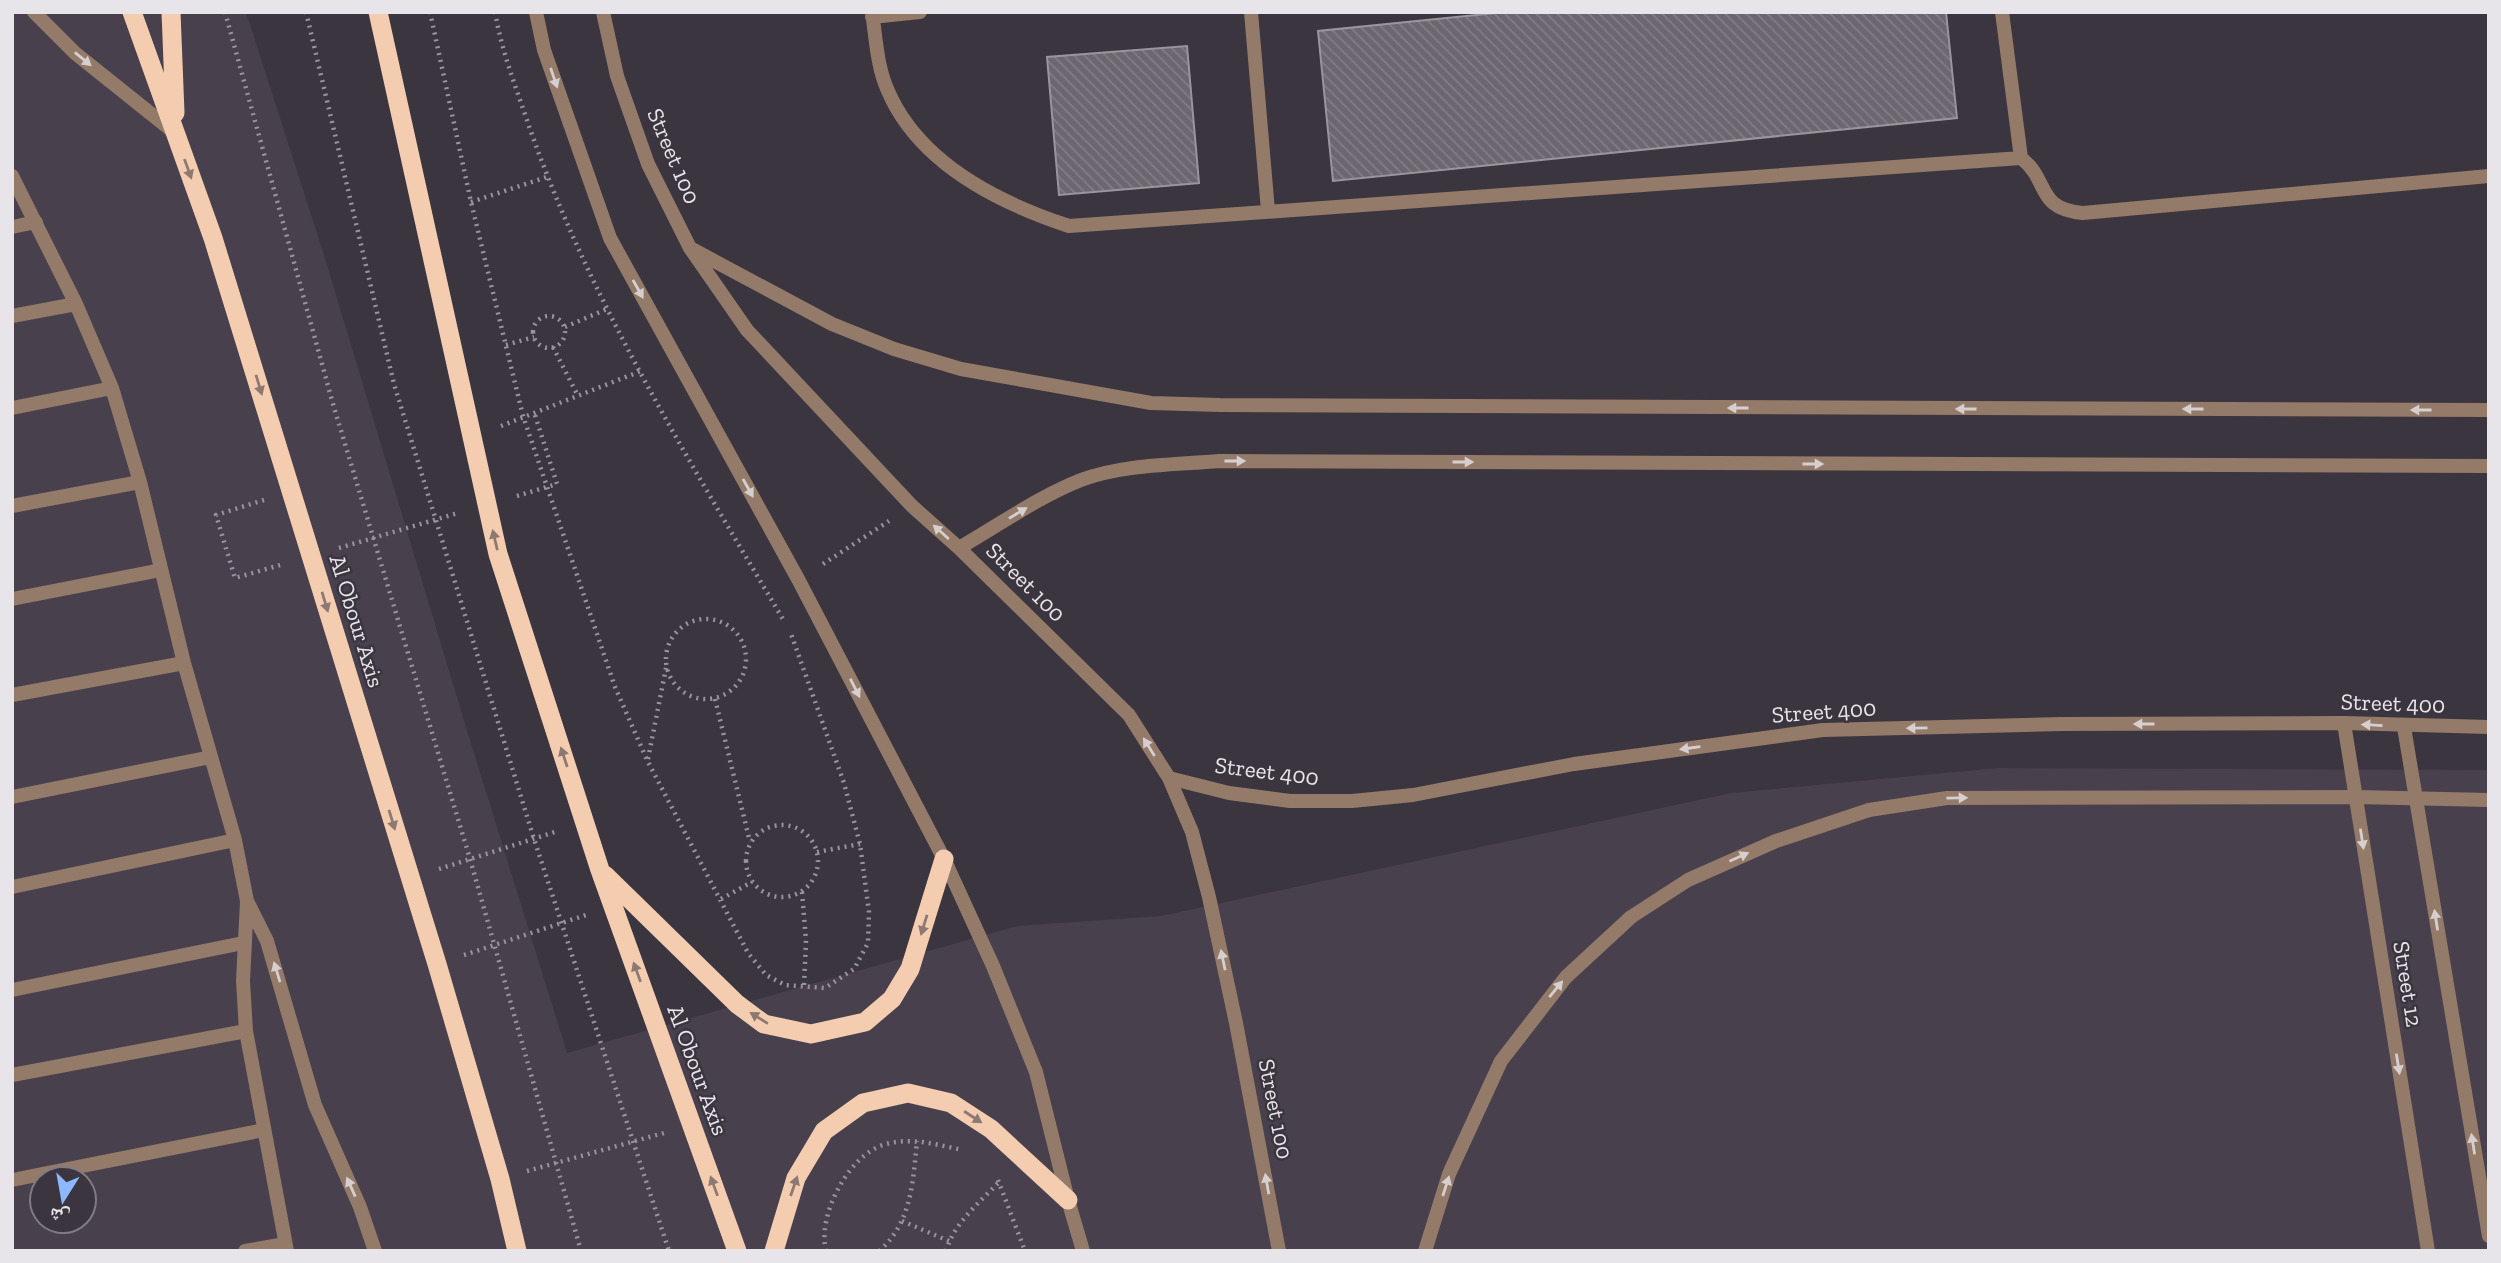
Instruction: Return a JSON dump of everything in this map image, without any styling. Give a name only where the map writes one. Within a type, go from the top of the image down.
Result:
[{"type":"highway","name":"Al Obour Axis","points":[[132,12],[213,238],[292,491],[437,964],[500,1179],[517,1251]]},
{"type":"highway","points":[[171,12],[175,133]]},
{"type":"highway","name":"Al Obour Axis","points":[[378,12],[498,554],[600,870],[737,1251]]},
{"type":"highway","points":[[600,870],[737,1004],[764,1024],[811,1034],[865,1022],[892,999],[910,969],[944,859]]},
{"type":"highway","points":[[774,1251],[796,1178],[824,1130],[863,1103],[908,1093],[951,1104],[991,1129],[1068,1200]]},
{"type":"street","points":[[34,12],[75,53],[175,133]]},
{"type":"street","points":[[536,12],[544,50],[610,238],[798,579],[944,859],[993,966],[1036,1072],[1083,1251]]},
{"type":"street","name":"Street 100","points":[[603,12],[617,76],[648,164],[690,248],[747,330],[912,506],[959,548],[1129,715],[1169,778],[1192,832],[1209,897],[1279,1251]]},
{"type":"street","points":[[920,12],[872,14],[880,67],[887,90],[913,132],[942,159],[974,183],[1008,203],[1069,226],[2021,158]]},
{"type":"street","points":[[1251,12],[1268,211]]},
{"type":"street","points":[[2002,12],[2021,158],[2036,173],[2047,198],[2070,212],[2083,213],[2489,176]]},
{"type":"street","points":[[12,176],[76,304],[112,388],[140,482],[184,663],[235,840],[247,901],[267,941],[315,1105],[360,1207],[375,1251]]},
{"type":"street","points":[[12,227],[36,222]]},
{"type":"street","points":[[690,248],[832,324],[894,349],[961,369],[1151,403],[2489,410]]},
{"type":"street","points":[[12,316],[76,304]]},
{"type":"street","points":[[12,408],[112,388]]},
{"type":"street","points":[[959,548],[1043,499],[1083,480],[1137,467],[1219,461],[2489,466]]},
{"type":"street","points":[[12,506],[140,482]]},
{"type":"street","points":[[12,599],[161,570]]},
{"type":"street","points":[[12,695],[184,663]]},
{"type":"street","name":"Street 400","points":[[1169,778],[1229,793],[1290,801],[1352,801],[1413,795],[1574,764],[1823,730],[2061,724],[2344,723],[2404,727],[2489,727]]},
{"type":"street","name":"Street 12","points":[[2344,723],[2427,1251]]},
{"type":"street","name":"Street 12","points":[[2404,727],[2489,1236]]},
{"type":"street","points":[[12,797],[211,757]]},
{"type":"street","points":[[1425,1251],[1449,1174],[1501,1061],[1566,977],[1631,917],[1688,880],[1776,841],[1869,810],[1947,798],[2356,797],[2489,800]]},
{"type":"street","points":[[12,887],[235,840]]},
{"type":"street","points":[[245,1251],[286,1247],[246,1031],[243,943],[247,901]]},
{"type":"street","points":[[12,990],[243,943]]},
{"type":"street","points":[[12,1075],[246,1031]]},
{"type":"street","points":[[12,1180],[264,1130]]},
{"type":"path","points":[[225,12],[333,404],[470,859],[581,1251]]},
{"type":"path","points":[[306,12],[394,384],[534,839],[669,1251]]},
{"type":"path","points":[[430,12],[471,202],[523,416],[615,687],[648,760],[748,953],[766,975],[785,985],[825,988],[854,969],[868,943],[869,912],[860,844],[844,783],[790,631],[700,479],[607,309],[547,177],[500,43],[495,12]]},
{"type":"path","points":[[471,202],[547,177]]},
{"type":"path","points":[[565,327],[607,309]]},
{"type":"path","points":[[549,316],[558,319],[565,327],[561,342],[553,347],[538,344],[534,337],[534,327],[539,319],[549,316]]},
{"type":"path","points":[[506,345],[534,337]]},
{"type":"path","points":[[553,347],[578,396]]},
{"type":"path","points":[[523,416],[641,371]]},
{"type":"path","points":[[517,496],[557,484],[534,412]]},
{"type":"path","points":[[289,562],[235,578],[216,515],[292,491]]},
{"type":"path","points":[[798,579],[912,506]]},
{"type":"path","points":[[329,551],[463,511]]},
{"type":"path","points":[[648,760],[666,667],[666,652],[672,637],[683,626],[698,620],[714,619],[729,625],[740,637],[747,651],[747,667],[741,682],[729,693],[715,699],[699,700],[684,693],[673,682],[666,667]]},
{"type":"path","points":[[715,699],[750,842],[746,869],[752,882],[762,892],[775,897],[789,897],[802,892],[813,882],[818,867],[817,852],[804,832],[793,827],[769,827],[750,842]]},
{"type":"path","points":[[410,878],[585,823]]},
{"type":"path","points":[[817,852],[860,844]]},
{"type":"path","points":[[720,899],[752,882]]},
{"type":"path","points":[[802,892],[806,940],[804,986]]},
{"type":"path","points":[[437,964],[613,906]]},
{"type":"path","points":[[500,1179],[692,1125]]},
{"type":"path","points":[[827,1251],[823,1239],[832,1199],[851,1167],[882,1145],[916,1141],[973,1153]]},
{"type":"path","points":[[879,1251],[902,1221],[911,1198],[916,1141]]},
{"type":"path","points":[[990,1172],[999,1182],[1025,1251]]},
{"type":"path","points":[[946,1251],[949,1241],[963,1220],[999,1182]]},
{"type":"path","points":[[902,1221],[949,1241]]},
{"type":"shaded area","points":[[12,12],[246,12],[324,255],[567,1053],[1017,926],[1161,916],[1731,793],[1999,768],[2489,770],[2489,1251],[12,1251]]},
{"type":"building","points":[[1506,12],[1946,12],[1957,118],[1333,181],[1318,31]]},
{"type":"building","points":[[1187,46],[1199,183],[1059,195],[1047,57]]}]
